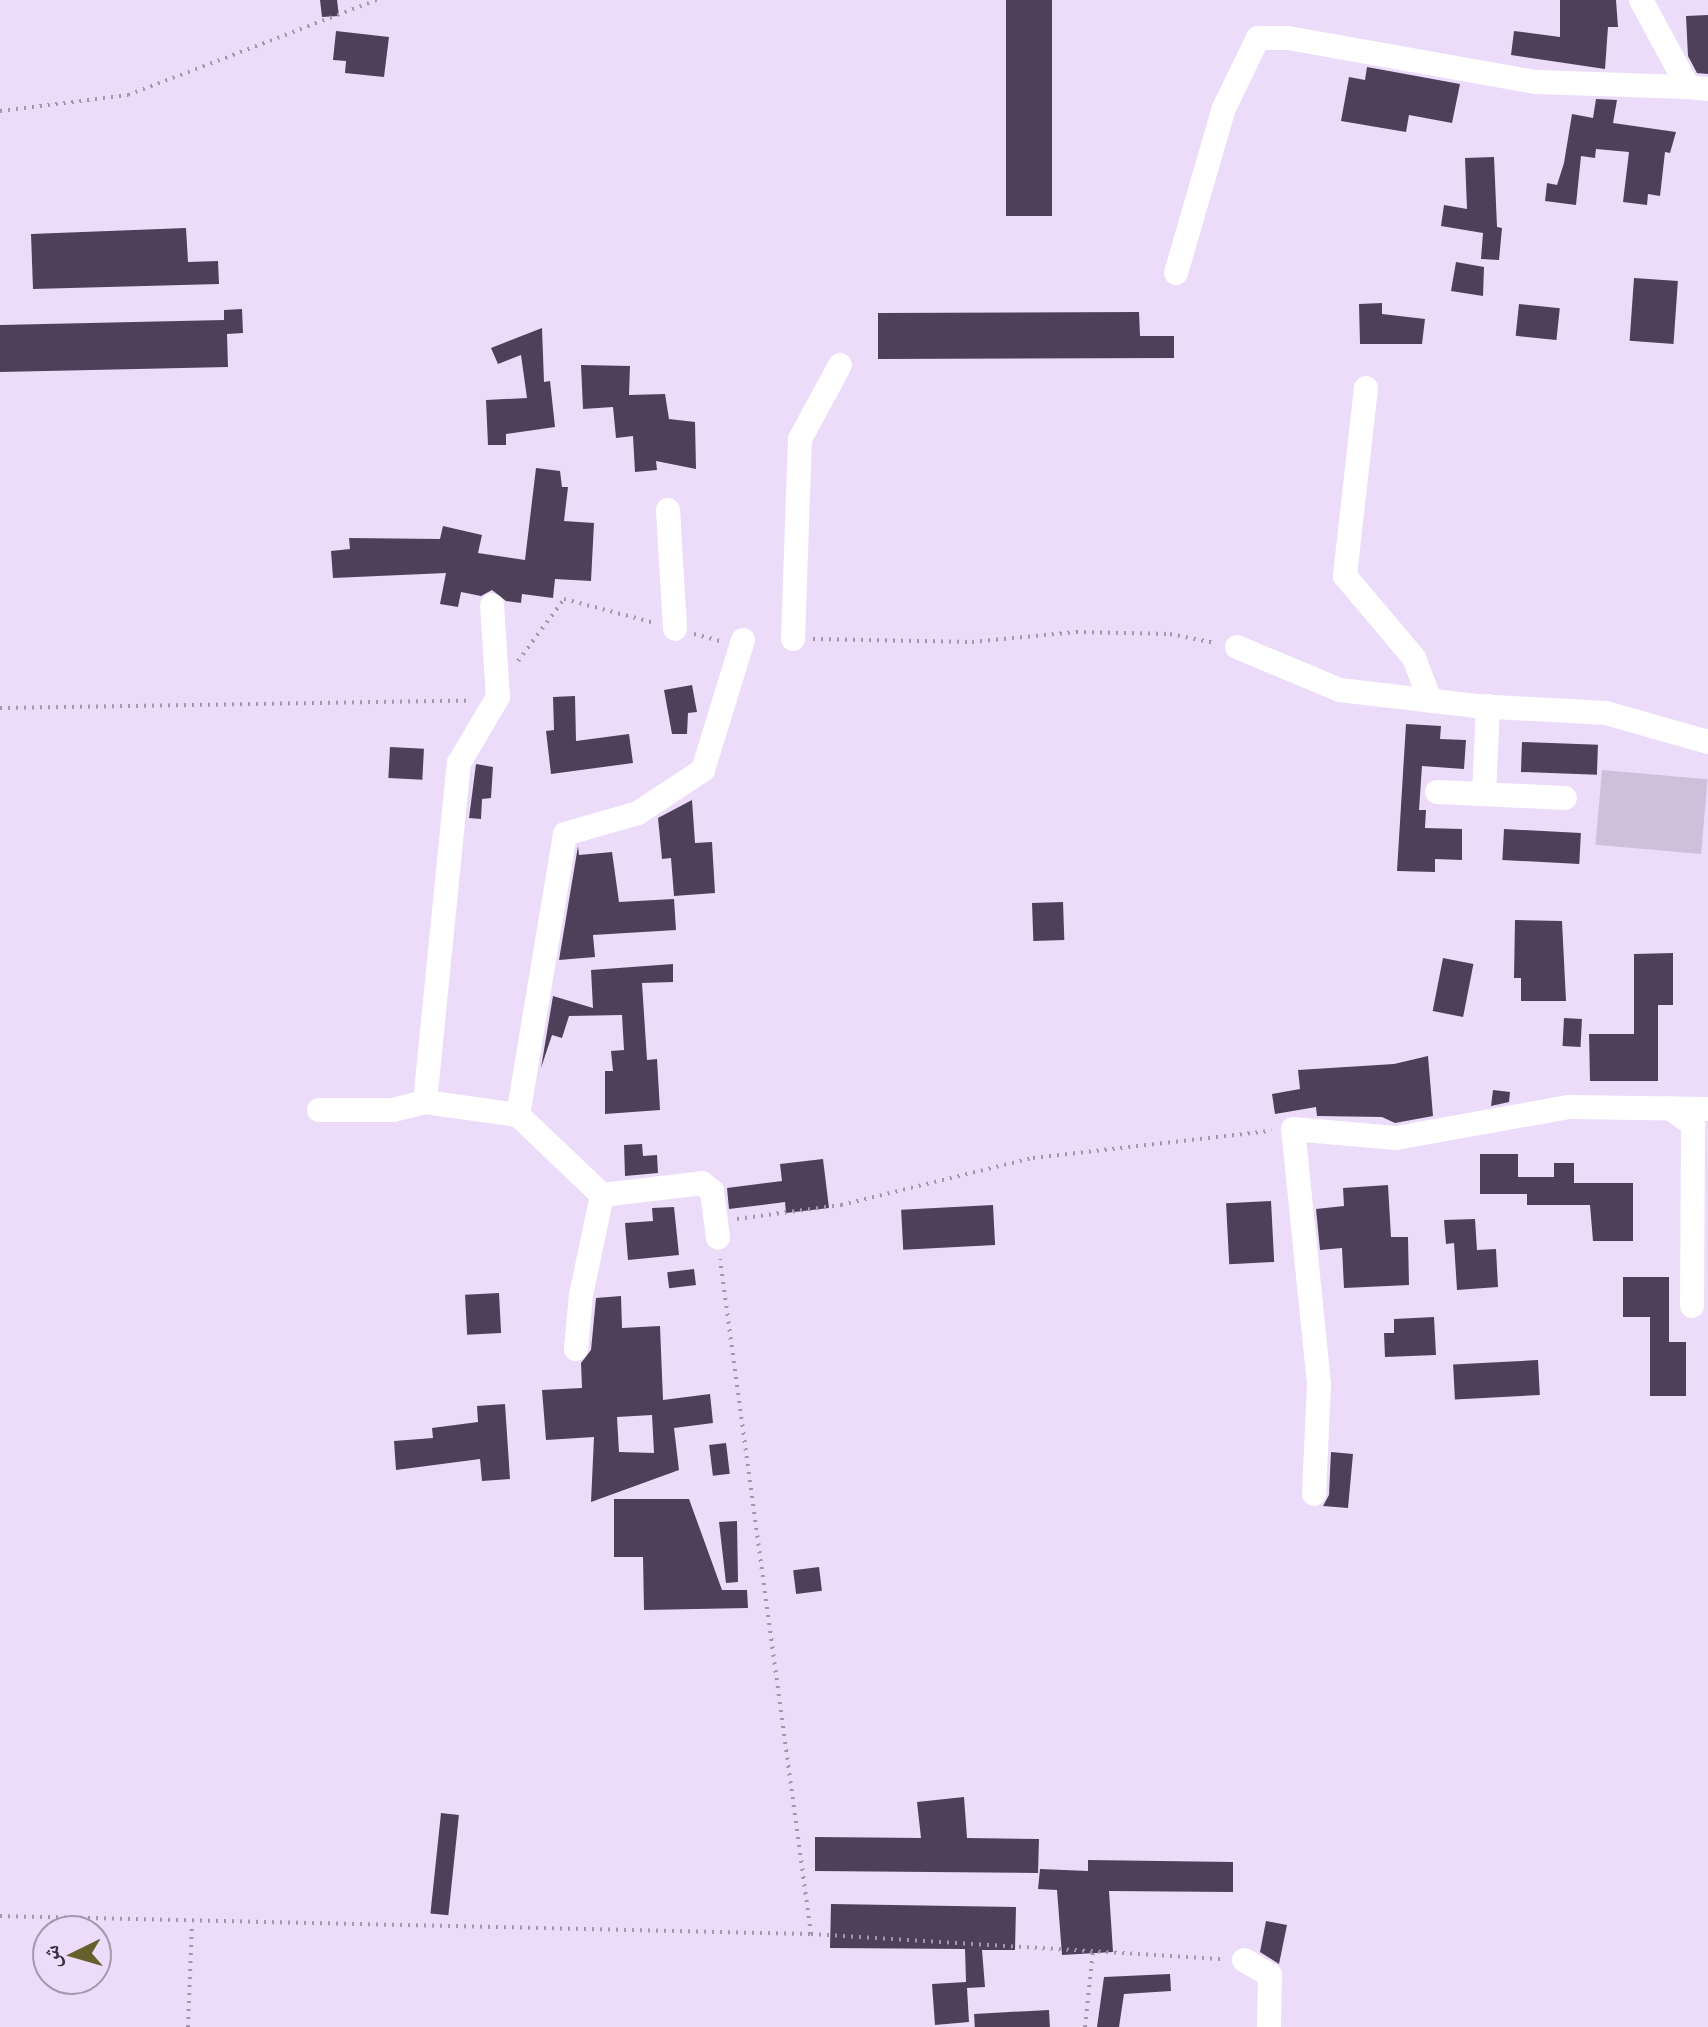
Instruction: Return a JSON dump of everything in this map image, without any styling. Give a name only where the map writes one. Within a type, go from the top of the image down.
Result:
[{"type":"street","points":[[1641,0],[1698,88]]},
{"type":"street","points":[[1176,273],[1224,108],[1258,38],[1288,38],[1535,82],[1698,88]]},
{"type":"street","points":[[793,639],[800,439],[840,365]]},
{"type":"street","points":[[1366,388],[1345,576],[1414,658],[1430,700]]},
{"type":"street","points":[[668,510],[675,629]]},
{"type":"street","points":[[425,1102],[447,842],[459,763],[498,697],[492,605]]},
{"type":"street","points":[[518,1115],[565,834],[638,813],[703,770],[743,640]]},
{"type":"street","points":[[1237,647],[1340,690],[1488,706],[1606,713],[1708,742]]},
{"type":"street","points":[[1484,794],[1488,706]]},
{"type":"street","points":[[1437,792],[1565,798]]},
{"type":"street","points":[[319,1110],[393,1110],[425,1102],[518,1115],[602,1195]]},
{"type":"street","points":[[1314,1494],[1319,1384],[1293,1129],[1396,1138],[1569,1107],[1708,1109]]},
{"type":"street","points":[[1670,1108],[1693,1125],[1692,1306]]},
{"type":"street","points":[[602,1195],[702,1183],[712,1191],[718,1238]]},
{"type":"street","points":[[576,1349],[581,1295],[602,1195]]},
{"type":"street","points":[[1244,1960],[1270,1975],[1269,2027]]},
{"type":"path","points":[[0,111],[128,95],[377,0]]},
{"type":"path","points":[[517,664],[564,599],[718,641],[743,640]]},
{"type":"path","points":[[793,639],[972,642],[1076,632],[1170,634],[1237,647]]},
{"type":"path","points":[[0,708],[447,704],[498,697]]},
{"type":"path","points":[[811,1934],[718,1238],[740,1216],[841,1205],[1033,1158],[1293,1129]]},
{"type":"path","points":[[0,1916],[192,1923],[811,1934],[1244,1960]]},
{"type":"path","points":[[188,2027],[192,1923]]},
{"type":"path","points":[[1085,2027],[1093,1951]]},
{"type":"shaded area","points":[[1602,770],[1708,779],[1701,854],[1595,845]]},
{"type":"building","points":[[320,0],[337,0],[339,16],[322,17]]},
{"type":"building","points":[[1006,0],[1052,0],[1052,216],[1006,216]]},
{"type":"building","points":[[1560,0],[1616,0],[1618,27],[1608,27],[1605,69],[1511,55],[1514,31],[1560,37]]},
{"type":"building","points":[[1708,15],[1708,74],[1697,73],[1688,56],[1686,16]]},
{"type":"building","points":[[336,31],[389,37],[384,77],[345,73],[346,61],[333,60]]},
{"type":"building","points":[[1367,67],[1460,84],[1452,123],[1409,115],[1406,132],[1341,121],[1349,77],[1365,80]]},
{"type":"building","points":[[1596,99],[1617,100],[1613,123],[1676,132],[1670,153],[1665,152],[1660,196],[1648,194],[1647,205],[1623,202],[1629,152],[1596,149],[1595,158],[1581,156],[1576,205],[1545,201],[1547,183],[1557,185],[1564,163],[1572,114],[1593,118]]},
{"type":"building","points":[[1494,157],[1497,227],[1502,228],[1499,260],[1481,259],[1483,233],[1441,226],[1444,205],[1467,209],[1465,158]]},
{"type":"building","points":[[186,228],[188,262],[218,261],[219,284],[33,289],[31,234]]},
{"type":"building","points":[[1456,262],[1484,267],[1483,296],[1451,291]]},
{"type":"building","points":[[1634,278],[1678,281],[1673,344],[1630,341]]},
{"type":"building","points":[[1382,303],[1382,314],[1425,319],[1422,344],[1360,344],[1359,304]]},
{"type":"building","points":[[1519,304],[1560,308],[1556,340],[1516,336]]},
{"type":"building","points":[[242,309],[243,333],[227,334],[228,367],[0,372],[0,325],[224,320],[224,310]]},
{"type":"building","points":[[1139,312],[1140,336],[1174,336],[1174,358],[878,359],[878,313]]},
{"type":"building","points":[[542,328],[544,382],[550,381],[555,427],[506,434],[506,445],[488,445],[486,400],[527,398],[521,355],[498,364],[491,348]]},
{"type":"building","points":[[581,365],[630,366],[629,395],[665,394],[669,419],[695,422],[696,469],[656,461],[657,470],[635,472],[633,436],[616,438],[613,407],[583,409]]},
{"type":"building","points":[[536,468],[560,471],[562,487],[568,487],[564,521],[594,523],[591,581],[555,579],[553,598],[522,594],[521,603],[506,601],[492,590],[481,596],[461,592],[458,607],[440,604],[446,573],[333,578],[331,551],[350,549],[349,538],[440,539],[443,526],[482,535],[478,553],[525,560]]},
{"type":"building","points":[[692,685],[697,712],[688,713],[687,734],[672,734],[664,690]]},
{"type":"building","points":[[575,696],[576,741],[629,734],[633,763],[551,774],[546,731],[554,730],[553,697]]},
{"type":"building","points":[[1406,724],[1441,726],[1440,739],[1466,740],[1464,769],[1422,766],[1419,810],[1426,810],[1425,828],[1462,829],[1462,860],[1435,859],[1435,872],[1397,871]]},
{"type":"building","points":[[1522,742],[1598,745],[1597,775],[1521,772]]},
{"type":"building","points":[[390,747],[424,749],[422,780],[388,778]]},
{"type":"building","points":[[476,764],[493,767],[491,798],[482,799],[481,819],[469,818]]},
{"type":"building","points":[[692,800],[695,843],[712,842],[715,893],[674,896],[671,858],[662,859],[658,818]]},
{"type":"building","points":[[1504,829],[1581,833],[1579,864],[1502,860]]},
{"type":"building","points":[[578,846],[579,855],[612,852],[619,902],[674,899],[676,930],[593,935],[595,957],[559,960]]},
{"type":"building","points":[[1063,902],[1064,940],[1033,941],[1032,903]]},
{"type":"building","points":[[1515,920],[1562,921],[1566,1001],[1521,1001],[1521,978],[1514,978]]},
{"type":"building","points":[[1673,953],[1673,1005],[1658,1005],[1658,1081],[1590,1081],[1589,1034],[1634,1034],[1634,954]]},
{"type":"building","points":[[1443,958],[1473,964],[1463,1017],[1433,1011]]},
{"type":"building","points":[[673,964],[673,982],[642,983],[647,1060],[657,1059],[660,1110],[605,1114],[605,1071],[613,1071],[611,1051],[624,1050],[622,1015],[569,1016],[562,1038],[552,1035],[541,1068],[553,996],[593,1008],[591,970]]},
{"type":"building","points":[[1564,1018],[1582,1019],[1581,1047],[1563,1046]]},
{"type":"building","points":[[1428,1056],[1433,1116],[1395,1123],[1382,1117],[1317,1116],[1316,1107],[1275,1114],[1272,1094],[1300,1089],[1298,1070],[1394,1064]]},
{"type":"building","points":[[1493,1090],[1510,1092],[1509,1102],[1491,1106]]},
{"type":"building","points":[[642,1144],[643,1156],[657,1155],[658,1173],[625,1176],[624,1145]]},
{"type":"building","points":[[1480,1154],[1518,1154],[1518,1177],[1554,1177],[1554,1163],[1574,1163],[1574,1183],[1633,1183],[1633,1241],[1593,1241],[1590,1205],[1527,1205],[1527,1194],[1480,1194]]},
{"type":"building","points":[[823,1159],[829,1208],[786,1213],[785,1202],[729,1209],[727,1188],[782,1181],[780,1164]]},
{"type":"building","points":[[1388,1185],[1391,1237],[1408,1237],[1409,1285],[1344,1288],[1342,1248],[1320,1250],[1316,1209],[1344,1206],[1343,1188]]},
{"type":"building","points":[[1271,1201],[1274,1262],[1229,1264],[1226,1203]]},
{"type":"building","points":[[993,1205],[995,1245],[903,1250],[901,1210]]},
{"type":"building","points":[[674,1207],[679,1255],[628,1260],[625,1223],[653,1221],[652,1208]]},
{"type":"building","points":[[1475,1219],[1477,1250],[1496,1249],[1498,1287],[1457,1290],[1454,1243],[1446,1244],[1444,1220]]},
{"type":"building","points":[[694,1269],[696,1285],[669,1288],[667,1272]]},
{"type":"building","points":[[1623,1277],[1669,1277],[1669,1342],[1686,1342],[1686,1396],[1650,1396],[1650,1317],[1623,1317]]},
{"type":"building","points":[[499,1293],[501,1333],[467,1335],[465,1295]]},
{"type":"building","points":[[621,1296],[622,1328],[660,1326],[663,1400],[710,1394],[713,1423],[674,1428],[679,1470],[591,1502],[594,1437],[546,1440],[542,1390],[582,1388],[581,1363],[591,1350],[596,1298]],"holes":[[[652,1415],[654,1453],[619,1452],[617,1417]]]},
{"type":"building","points":[[1434,1317],[1436,1355],[1385,1357],[1384,1333],[1394,1333],[1394,1319]]},
{"type":"building","points":[[1538,1360],[1540,1395],[1455,1399],[1453,1364]]},
{"type":"building","points":[[505,1404],[510,1479],[482,1481],[480,1459],[396,1470],[394,1441],[433,1438],[432,1428],[478,1422],[477,1406]]},
{"type":"building","points":[[726,1443],[730,1474],[713,1476],[709,1445]]},
{"type":"building","points":[[1331,1452],[1353,1454],[1348,1508],[1323,1506],[1329,1495]]},
{"type":"building","points":[[614,1499],[689,1499],[722,1590],[747,1590],[748,1608],[644,1610],[643,1557],[614,1557]]},
{"type":"building","points":[[737,1521],[738,1582],[726,1583],[719,1522]]},
{"type":"building","points":[[819,1567],[822,1591],[796,1594],[793,1570]]},
{"type":"building","points":[[964,1797],[967,1838],[1039,1839],[1038,1873],[815,1871],[815,1837],[921,1838],[917,1802]]},
{"type":"building","points":[[441,1813],[459,1815],[448,1915],[430,1913]]},
{"type":"building","points":[[1088,1860],[1233,1862],[1233,1892],[1109,1891],[1113,1952],[1062,1955],[1057,1890],[1038,1889],[1040,1869],[1088,1871]]},
{"type":"building","points":[[831,1904],[1016,1907],[1015,1950],[982,1950],[985,1987],[967,1988],[969,2022],[935,2025],[932,1984],[966,1982],[965,1949],[830,1948]]},
{"type":"building","points":[[1266,1921],[1287,1925],[1279,1964],[1260,1952]]},
{"type":"building","points":[[1170,1974],[1171,1991],[1124,1994],[1119,2027],[1097,2027],[1104,1977]]},
{"type":"building","points":[[1049,2010],[1050,2027],[975,2027],[974,2014]]}]
